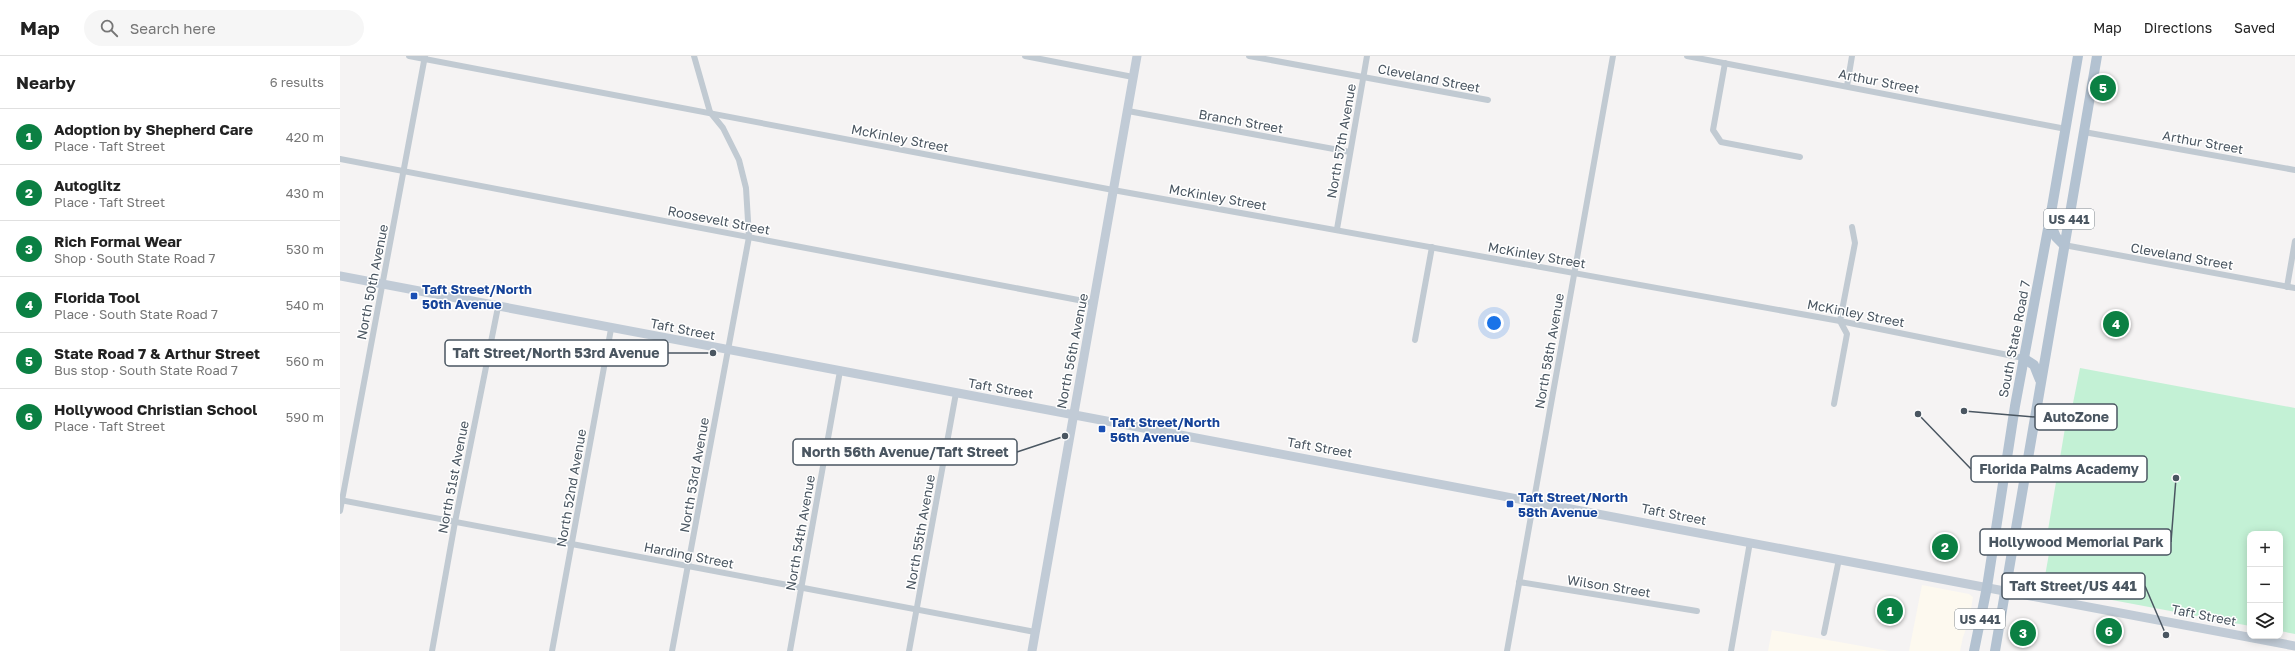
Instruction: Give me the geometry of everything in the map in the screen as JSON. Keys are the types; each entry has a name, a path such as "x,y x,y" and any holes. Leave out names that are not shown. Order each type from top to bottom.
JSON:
{"main road":[{"name":"South State Road 7","path":"1974,651 1987,587 2023,358 2050,222 2078,56"},
{"name":"US 441","path":"1995,651 2096,56"},
{"path":"2050,222 2056,237 2064,245"},
{"path":"2023,358 2034,365 2040,382"}],"street":[{"name":"McKinley Street","path":"409,56 425,57 1113,190 1337,229 1840,321 2023,358"},
{"path":"694,56 710,112"},
{"path":"1024,56 1132,77"},
{"name":"North 56th Avenue","path":"1032,651 1034,632 1128,112 1132,77 1137,56"},
{"name":"Cleveland Street","path":"1249,56 1488,100"},
{"name":"North 57th Avenue","path":"1337,229 1367,56"},
{"name":"North 58th Avenue","path":"1507,651 1613,56"},
{"name":"Arthur Street","path":"1687,56 2066,129"},
{"path":"1847,86 1852,56"},
{"name":"North 50th Avenue","path":"340,511 425,57"},
{"path":"1725,63 1713,130 1716,136 1722,142 1800,157"},
{"name":"North 53rd Avenue","path":"672,651 749,237 746,188 739,160 723,128 710,112"},
{"name":"Branch Street","path":"1128,112 1350,152"},
{"name":"Arthur Street","path":"2084,132 2295,170"},
{"name":"Roosevelt Street","path":"340,159 1094,303"},
{"path":"1834,404 1847,334 1840,321 1855,243 1852,227"},
{"path":"2287,287 2295,241"},
{"name":"Cleveland Street","path":"2064,245 2295,288"},
{"path":"1415,340 1432,247"},
{"name":"Taft Street","path":"340,276 956,394 1533,500 2295,646"},
{"name":"North 51st Avenue","path":"432,651 455,522 498,307"},
{"name":"North 52nd Avenue","path":"552,651 611,329"},
{"name":"North 54th Avenue","path":"790,651 840,371"},
{"name":"North 55th Avenue","path":"909,651 956,394"},
{"name":"Harding Street","path":"341,500 1034,632"},
{"path":"1730,651 1750,542"},
{"path":"1824,633 1839,559"},
{"name":"Wilson Street","path":"1519,582 1696,611"}],"shaded area":[{"path":"1922,585 1969,594 1973,597 1969,621 1960,651 1909,651"},
{"path":"1772,630 1889,651 1768,651"}],"green space":[{"path":"2080,368 2295,408 2295,634 2283,632 2283,531 2247,531 2247,625 2043,587 2052,537 2047,536 2066,422 2069,423"}],"place":[{"name":"State Road 7 & Arthur Street","path":"2103,88"},
{"name":"Taft Street/North 50th Avenue","path":"414,296"},
{"name":"Florida Tool","path":"2116,324"},
{"name":"Taft Street/North 53rd Avenue","path":"713,353"},
{"name":"AutoZone","path":"1964,411"},
{"name":"Florida Palms Academy","path":"1918,414"},
{"name":"Taft Street/North 56th Avenue","path":"1102,429"},
{"name":"North 56th Avenue/Taft Street","path":"1065,436"},
{"name":"Hollywood Memorial Park","path":"2176,478"},
{"name":"Taft Street/North 58th Avenue","path":"1510,504"},
{"name":"Autoglitz","path":"1945,547"},
{"name":"Adoption by Shepherd Care","path":"1890,611"},
{"name":"Hollywood Christian School","path":"2109,631"},
{"name":"Rich Formal Wear","path":"2023,633"},
{"name":"Taft Street/US 441","path":"2166,635"}]}
